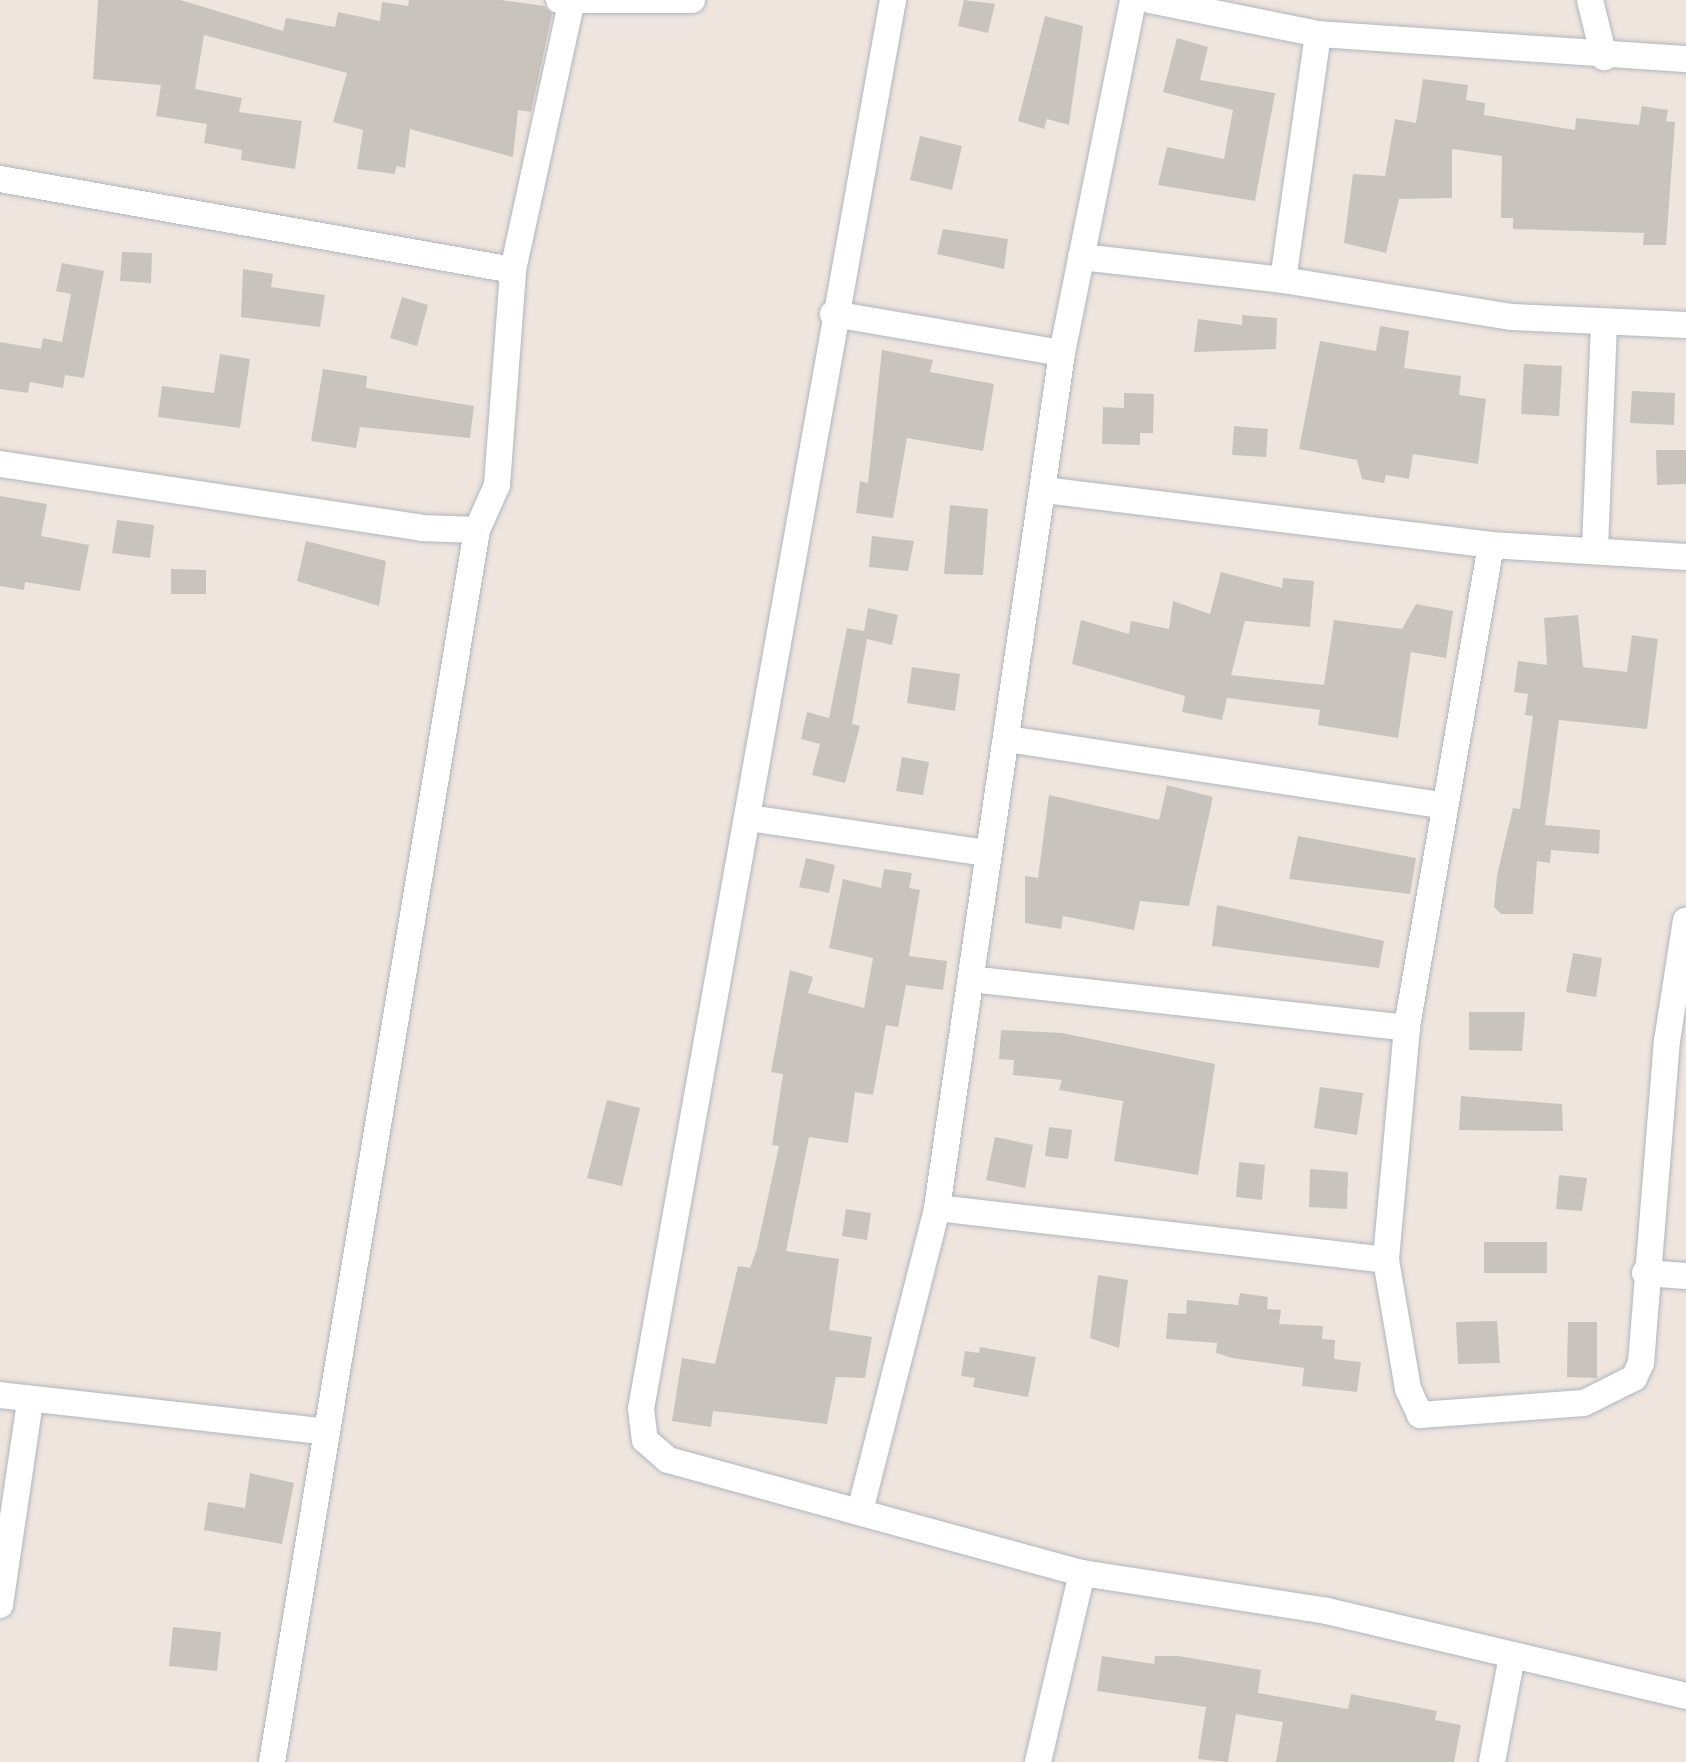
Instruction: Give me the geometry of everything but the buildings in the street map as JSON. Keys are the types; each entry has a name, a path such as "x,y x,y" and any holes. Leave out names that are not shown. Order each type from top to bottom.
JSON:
{"street":[{"path":"272,1762 322,1431 454,703 477,530 497,485 513,270 568,1 692,0"},
{"path":"893,0 833,314 642,1428 655,1455 668,1460 1082,1573 1327,1611 1686,1696"},
{"path":"860,1511 937,1208 986,853 1008,739 1062,353 1133,0"},
{"path":"1150,0 1318,34 1604,57 1686,59"},
{"path":"1590,0 1604,57"},
{"path":"1283,280 1318,34"},
{"path":"0,179 513,270"},
{"path":"1081,257 1283,280 1604,325 1686,325"},
{"path":"833,314 1062,353"},
{"path":"1595,548 1604,325"},
{"path":"0,464 421,528 477,530"},
{"path":"1044,490 1491,545 1595,548 1686,557"},
{"path":"1491,545 1441,805 1407,1028 1386,1260 1412,1406 1431,1418 1584,1403 1623,1388 1641,1363 1645,1273 1676,1042 1686,920"},
{"path":"1008,739 1441,805"},
{"path":"749,818 986,853"},
{"path":"971,979 1407,1028"},
{"path":"937,1208 1386,1260"},
{"path":"1645,1273 1686,1276"},
{"path":"0,1395 30,1402 322,1431"},
{"path":"0,1605 30,1402"},
{"path":"1038,1762 1082,1573"},
{"path":"1492,1762 1512,1656"}]}
